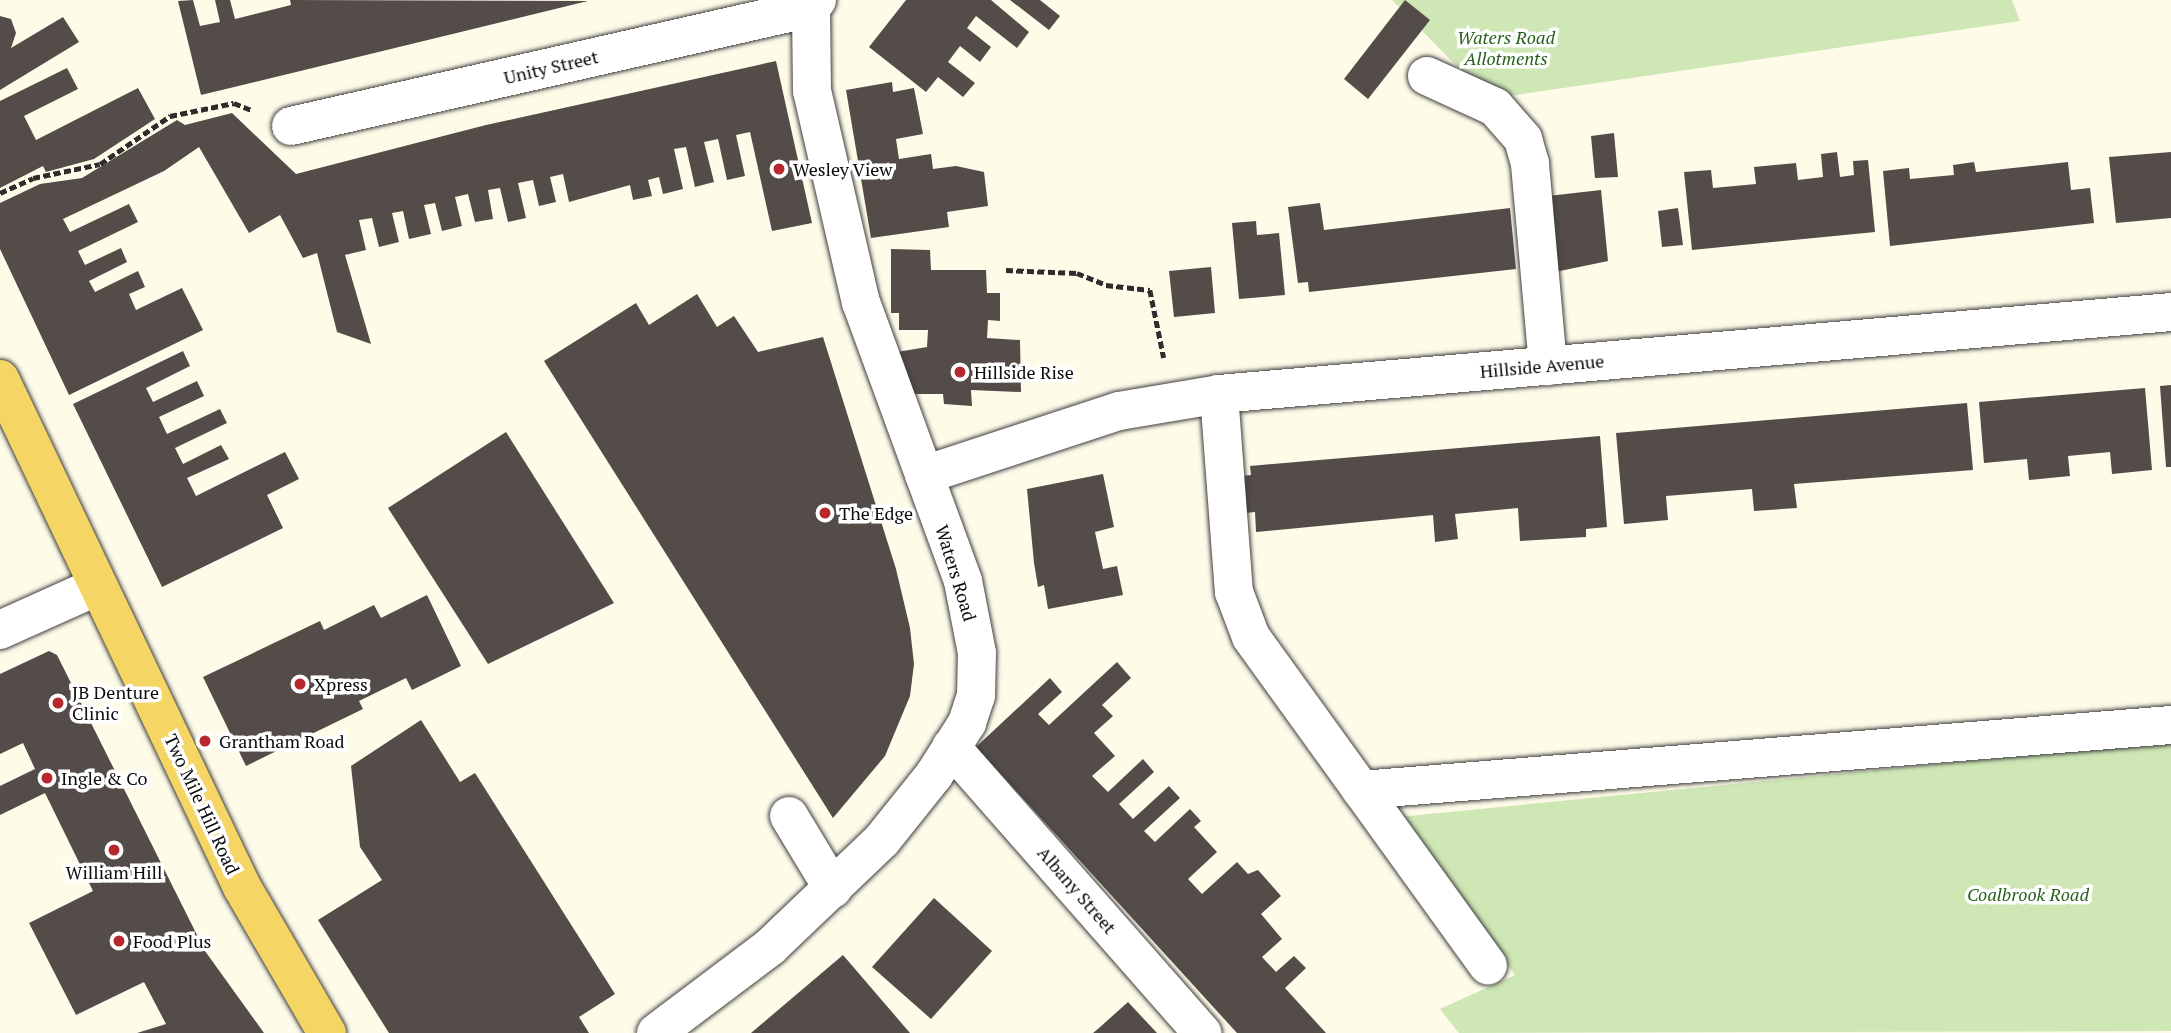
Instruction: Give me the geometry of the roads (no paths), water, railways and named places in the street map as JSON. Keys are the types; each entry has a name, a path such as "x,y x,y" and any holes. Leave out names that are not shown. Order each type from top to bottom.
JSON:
{"main road":[{"name":"Two Mile Hill Road","path":"0,379 242,887 327,1033"}],"street":[{"name":"Unity Street","path":"291,126 814,4"},
{"name":"Waters Road","path":"656,1033 770,947 882,839 967,723 976,696 977,653 962,581 861,303 811,91 814,4"},
{"path":"1427,76 1495,107 1523,139 1530,164 1548,366"},
{"name":"Hillside Avenue","path":"924,475 1119,411 1219,394 2171,312"},
{"path":"1219,394 1234,592 1251,637 1488,966"},
{"path":"0,630 98,586"},
{"path":"1361,790 2171,725"},
{"name":"Albany Street","path":"951,747 1202,1033"},
{"path":"789,816 833,889"}],"place":[{"name":"Wesley View","path":"779,169"},
{"name":"Hillside Rise","path":"960,372"},
{"name":"The Edge","path":"825,513"},
{"name":"Xpress","path":"300,684"},
{"name":"JB Denture Clinic","path":"58,703"},
{"name":"Grantham Road","path":"205,741"},
{"name":"Ingle & Co","path":"47,778"},
{"name":"William Hill","path":"114,850"},
{"name":"Food Plus","path":"119,941"}],"park label":[{"name":"Waters Road Allotments","path":"1506,48"},
{"name":"Coalbrook Road","path":"2028,894"}]}
